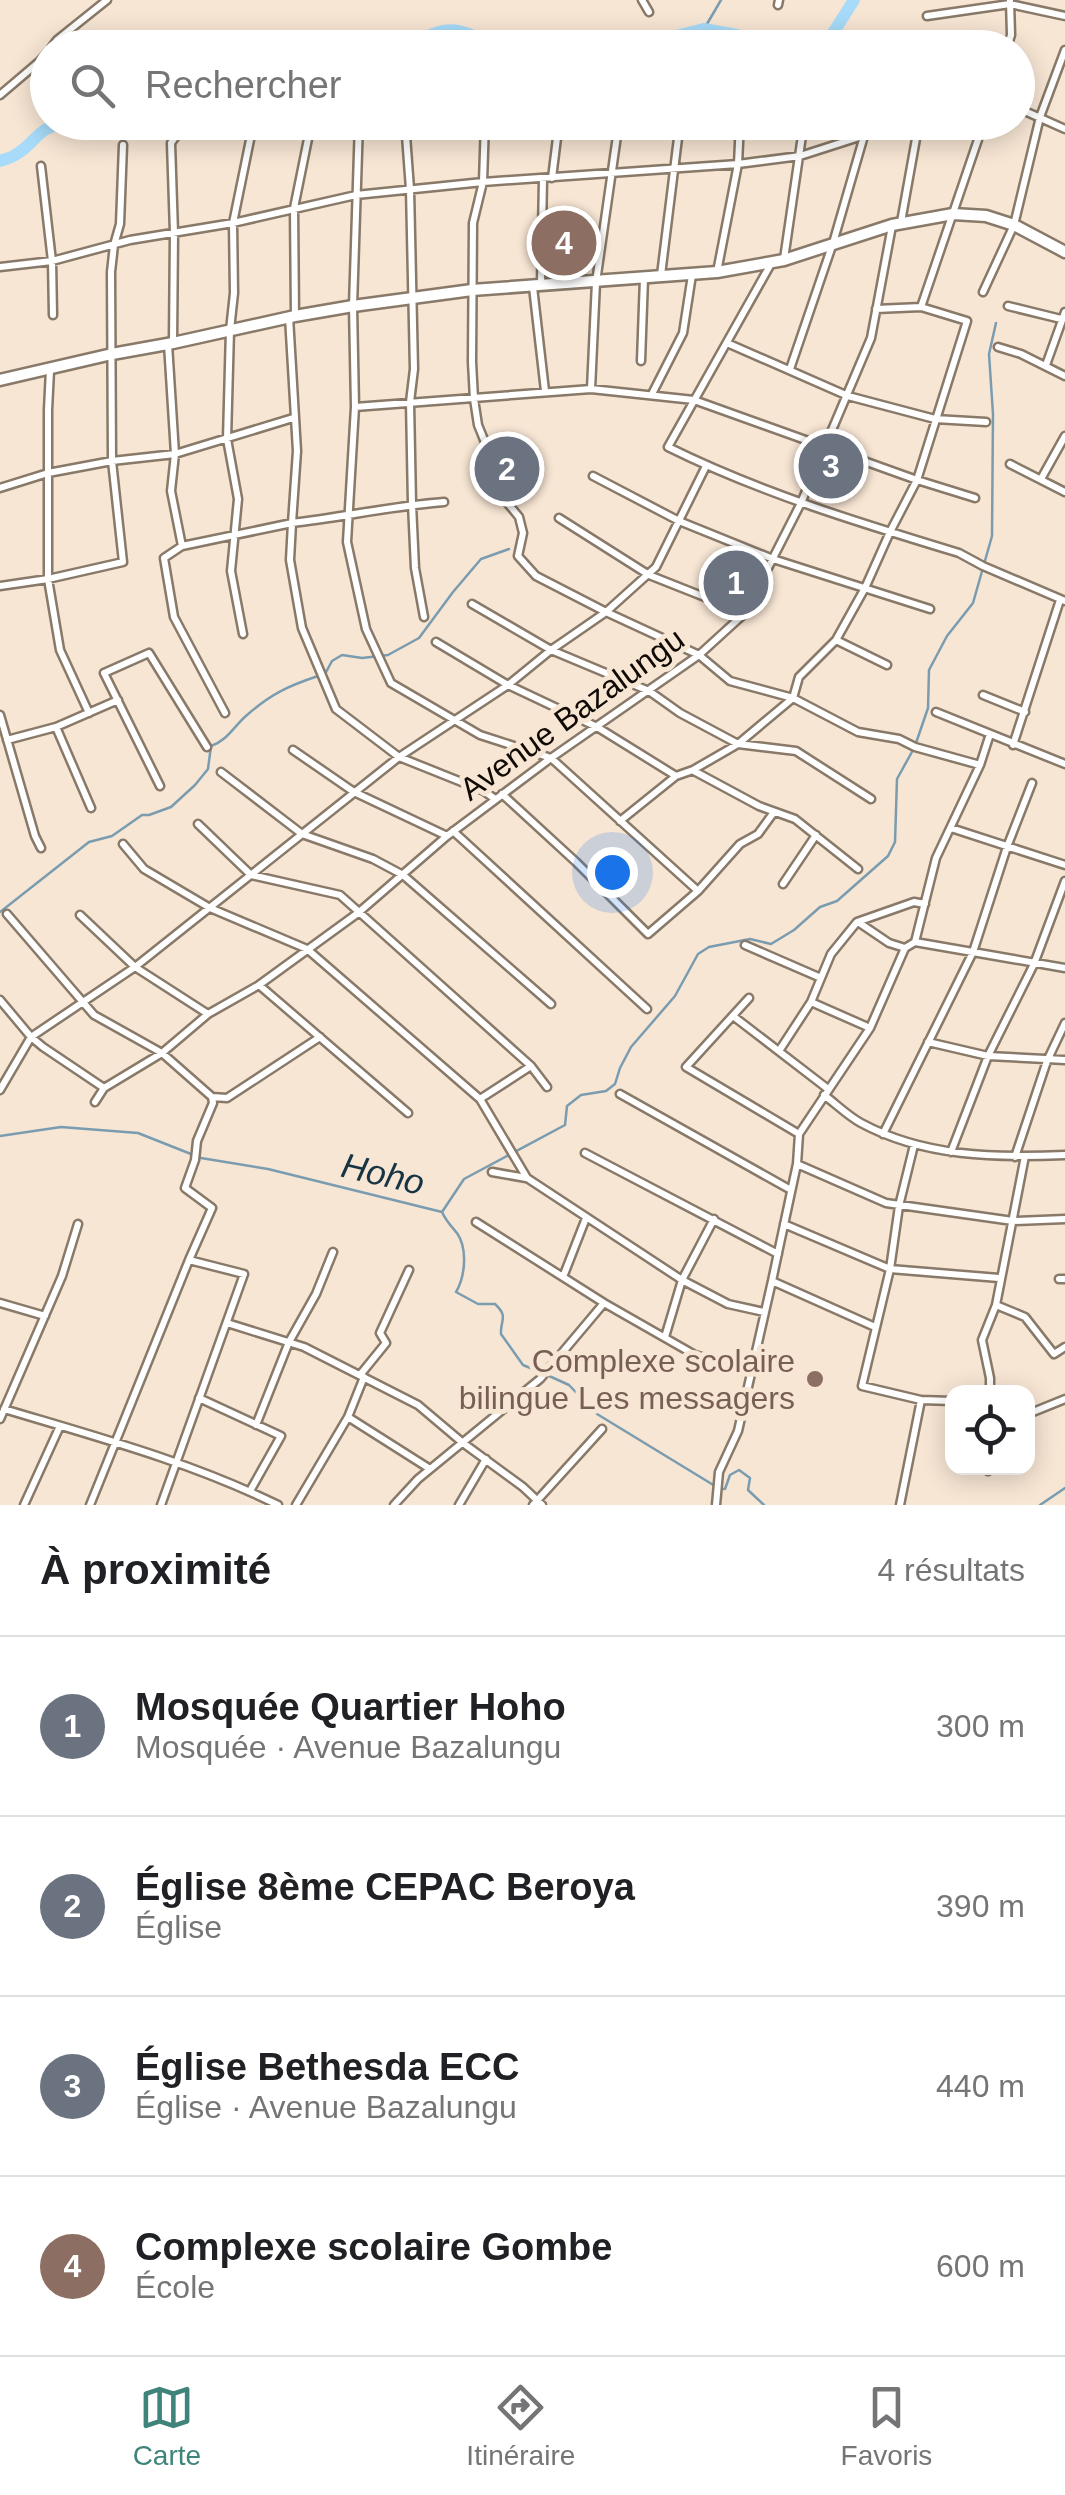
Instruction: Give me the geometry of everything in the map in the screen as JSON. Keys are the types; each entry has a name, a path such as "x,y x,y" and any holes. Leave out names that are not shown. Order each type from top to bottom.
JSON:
{"street":[{"path":"70,30 108,0"},
{"path":"642,0 648,12"},
{"path":"927,16 1010,2 1065,16"},
{"path":"1010,2 1011,30"},
{"path":"1035,138 1065,50"},
{"path":"0,95 30,70"},
{"path":"1035,115 1065,129"},
{"path":"173,140 170,343 176,454 171,492 182,546"},
{"path":"243,634 231,572 238,499 227,438 234,223 250,140"},
{"path":"309,140 294,208 293,418 297,451 290,560 302,628 336,708 399,757 499,797 576,862 648,934 698,891 740,844 758,834 774,812"},
{"path":"358,140 353,306 355,407 346,542 366,629 391,683 480,735 552,758 698,891"},
{"path":"407,140 414,369 410,402 414,568 424,617"},
{"path":"484,140 483,182 473,222 474,399 478,425 505,500 519,517 523,533 518,556 536,576 699,655 730,682 793,698 858,732 899,739 980,765"},
{"path":"552,178 557,140"},
{"path":"592,389 596,282 617,140"},
{"path":"661,277 678,140"},
{"path":"717,272 739,140"},
{"path":"802,140 778,261 668,446 706,466 801,503 959,553 1062,600 1013,745"},
{"path":"0,267 52,260 130,240 234,223 356,195 738,164 800,156 851,140"},
{"path":"790,369 863,140"},
{"name":"Avenue Bazalungu","path":"95,1102 104,1088 162,1053 208,1014 259,985 358,913 450,834 699,655 745,613 801,503 871,338 915,140"},
{"path":"920,307 978,140"},
{"path":"983,292 1014,225 1034,140"},
{"path":"0,586 48,580 122,562 112,461 111,272 120,224 123,145"},
{"path":"41,166 54,315"},
{"path":"542,179 537,285 545,391"},
{"path":"0,380 353,306 472,290 717,272 778,261 896,224 954,214 986,216 1014,225 1065,252"},
{"path":"652,394 683,333 692,275"},
{"path":"641,362 644,278"},
{"path":"1008,306 1063,316 1046,365"},
{"path":"620,821 676,776 738,744 793,698 799,677 836,640 865,588 917,480 967,321 920,307 876,309"},
{"path":"728,343 848,396 935,419 986,422"},
{"path":"998,347 1065,376"},
{"path":"50,370 48,580 60,650 89,713"},
{"path":"355,407 592,389 694,400 974,498"},
{"path":"0,488 48,473 176,454 293,418"},
{"path":"1041,479 1065,436"},
{"path":"1010,464 1065,492"},
{"path":"0,1087 32,1036 136,967 399,757 508,685 649,575 706,466"},
{"path":"593,476 679,520 773,559 930,609"},
{"path":"224,712 174,617 164,558 182,546 292,523 444,502"},
{"path":"559,518 649,575 745,613"},
{"path":"472,604 551,650 648,691 738,744 796,751 871,800"},
{"path":"836,640 887,665"},
{"path":"436,642 508,685 597,726 676,776"},
{"path":"160,786 104,673 149,653 208,747"},
{"path":"983,696 1025,712"},
{"path":"7,740 56,728 118,700"},
{"path":"936,712 1065,764"},
{"path":"0,715 41,848"},
{"path":"56,728 91,808"},
{"path":"915,942 936,858 980,765 990,734"},
{"path":"293,750 354,792 450,834 647,1010"},
{"path":"693,770 795,820 858,868"},
{"path":"221,772 302,834 373,859 404,875 551,1004"},
{"path":"884,1134 973,952 1032,784"},
{"path":"198,824 251,875 340,895 531,1066 547,1086"},
{"path":"951,828 1065,866"},
{"path":"783,884 816,836"},
{"path":"123,844 144,869 210,908 307,949 480,1099 528,1178 682,1280 728,1304 764,1312"},
{"path":"951,1152 988,1056 1034,964 1065,881"},
{"path":"779,1051 810,1002 831,954 857,922 914,902 925,904"},
{"path":"6,914 94,1015 162,1053 213,1103 185,1188 212,1208 90,1505"},
{"path":"80,915 136,967 208,1014"},
{"path":"857,922 888,943 905,948"},
{"path":"716,1505 719,1472 738,1431 772,1281 799,1134 870,1028 905,948 915,942 1065,968"},
{"path":"745,945 821,978"},
{"path":"259,985 408,1114"},
{"path":"749,998 686,1068 799,1134"},
{"path":"0,1000 32,1036 104,1088"},
{"path":"810,1002 870,1028"},
{"path":"733,1016 858,1121 884,1134 951,1152 1015,1157 1065,1155"},
{"path":"1015,1157 1047,1061 1065,1024"},
{"path":"212,1098 227,1098 320,1037"},
{"path":"928,1042 988,1056 1065,1060"},
{"path":"480,1099 531,1066"},
{"path":"620,1094 791,1190"},
{"path":"914,1145 862,1386 945,1402"},
{"path":"585,1153 778,1254"},
{"path":"990,1385 982,1340 996,1305 1025,1156"},
{"path":"796,1164 886,1204 1012,1221 1065,1219"},
{"path":"492,1172 528,1178"},
{"path":"563,1277 586,1218"},
{"path":"666,1337 682,1280 714,1219"},
{"path":"476,1222 695,1355 750,1371"},
{"path":"0,1419 62,1276 78,1224"},
{"path":"784,1224 890,1269 1000,1278"},
{"path":"256,1424 289,1342 316,1294 333,1252"},
{"path":"161,1505 244,1274 188,1260"},
{"path":"296,1505 348,1417 362,1376 386,1344 380,1333 410,1270"},
{"path":"772,1281 875,1327"},
{"path":"0,1302 45,1316"},
{"path":"394,1505 430,1469 540,1379 604,1303"},
{"path":"996,1305 1025,1317 1054,1354 1064,1351"},
{"path":"226,1323 304,1347 418,1405 537,1503 602,1429"},
{"path":"198,1398 281,1436 250,1491"},
{"path":"1035,1411 1065,1399"},
{"path":"900,1505 922,1400"},
{"path":"4,1409 178,1463 278,1505"},
{"path":"348,1417 430,1469"},
{"path":"24,1505 60,1426"},
{"path":"458,1505 486,1459"}],"waterway":[{"path":"704,29 721,0"},
{"path":"835,30 854,0"},
{"path":"700,30 710,30"},
{"path":"0,161 34,140"},
{"path":"916,743 928,708 929,670 947,636 973,603 992,536 993,414 989,354 996,323"},
{"path":"325,674 332,661 342,655 388,655 419,638 481,559 509,549"},
{"path":"0,912 89,842 112,836 142,815 171,807 208,769 211,746 272,696 318,676"},
{"path":"442,1212 464,1179 565,1125 567,1106 581,1095 606,1091 615,1084 631,1047 675,996 698,954 709,947 750,939 771,944 820,907 837,901 888,856 895,842 897,779 913,750"},
{"name":"Hoho","path":"0,1136 61,1127 138,1133 201,1158 268,1169 442,1212 463,1247 463,1271 456,1292 478,1304 495,1304 503,1316 501,1334 523,1365 540,1372"},
{"name":"Hoho","path":"547,1375 569,1385 597,1414 715,1486"},
{"name":"Hoho","path":"722,1489 730,1475 739,1470 750,1478 748,1490 764,1505"},
{"name":"Hoho","path":"1040,1505 1065,1488"}],"place":[{"name":"Complexe scolaire Gombe","path":"564,243"},
{"name":"Église Bethesda ECC","path":"831,466"},
{"name":"Église 8ème CEPAC Beroya","path":"507,469"},
{"name":"Mosquée Quartier Hoho","path":"736,583"},
{"name":"Complexe scolaire bilingue Les messagers","path":"815,1379"}]}
